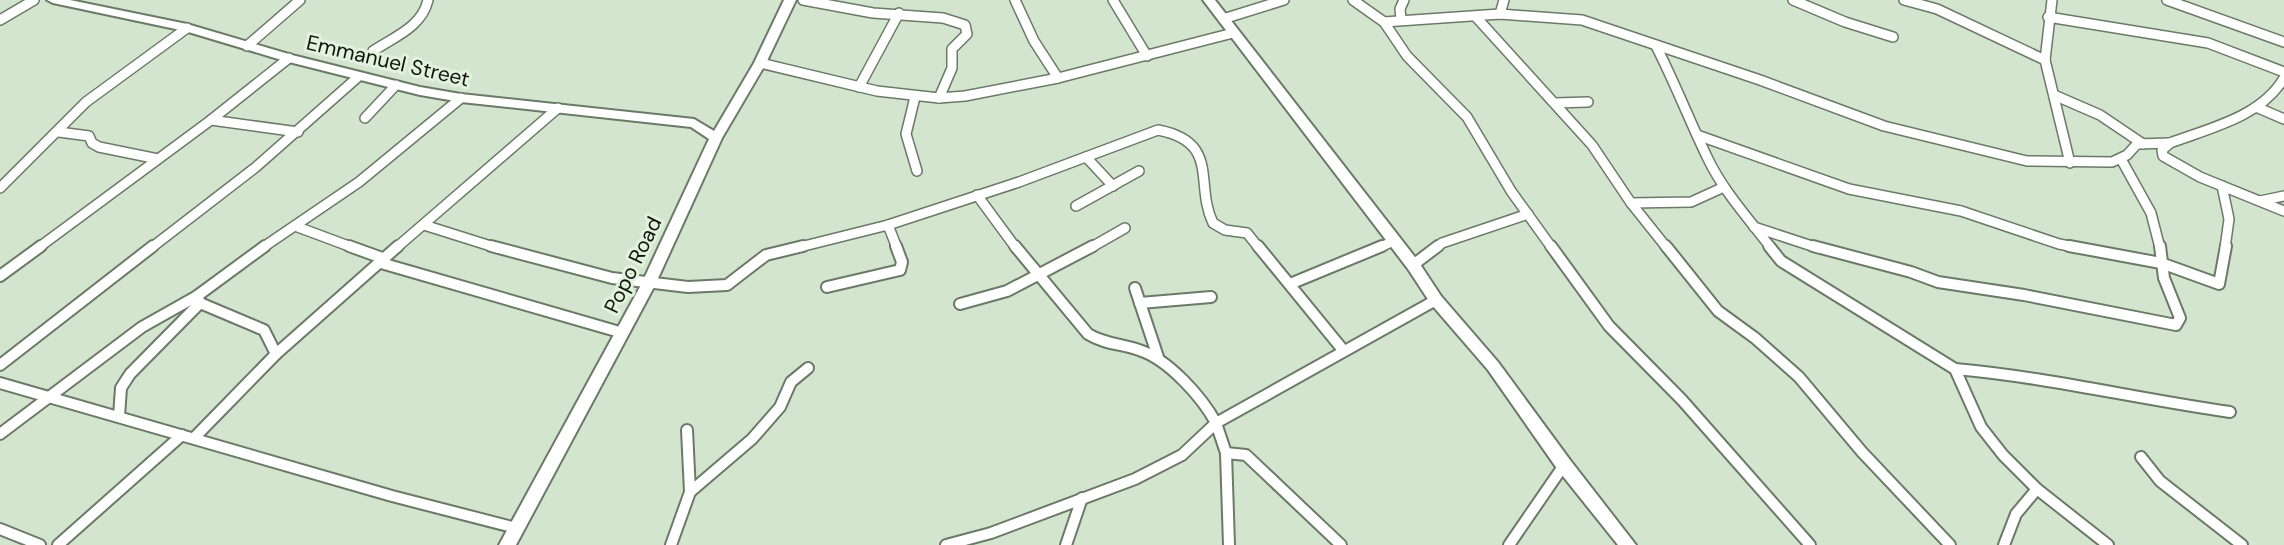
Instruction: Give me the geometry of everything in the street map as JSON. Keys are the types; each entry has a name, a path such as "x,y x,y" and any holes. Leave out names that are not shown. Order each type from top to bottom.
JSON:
{"main road":[{"name":"Emmanuel Street","path":"53,0 75,2 187,28 358,77 396,85 461,98 694,123 716,138"},
{"name":"Popo Road","path":"507,545 648,285 716,138 760,63 790,0"},
{"path":"1209,0 1413,265 1436,300 1493,366 1564,465 1628,545"},
{"path":"694,123 716,120 731,111"}],"street":[{"path":"0,20 34,0"},
{"path":"247,46 300,0"},
{"path":"373,51 419,17 426,10 428,0"},
{"path":"803,0 965,25 967,34 952,49 952,68 939,98"},
{"path":"1015,0 1034,41 1058,78"},
{"path":"1113,0 1147,56"},
{"path":"1223,19 1284,0"},
{"path":"1353,0 1384,22 1407,56 1467,117 1528,214 1609,326 1682,400 1810,545"},
{"path":"1401,19 1400,9 1404,0"},
{"path":"1500,14 1504,0"},
{"path":"1793,0 1845,22 1893,37"},
{"path":"1904,0 1937,9 2045,60"},
{"path":"2052,0 2045,60 2070,163"},
{"path":"2167,0 2284,42"},
{"path":"859,87 899,13"},
{"path":"1384,22 1500,14 1583,20 1760,80 1884,126 2027,161 2112,162 2121,159 2137,144 2170,143"},
{"path":"1476,17 1592,145 1631,203 1718,311 1755,338 1799,377 1862,452 1950,545"},
{"path":"2048,17 2109,24 2208,43 2284,72"},
{"path":"0,188 94,95 187,28"},
{"path":"760,63 859,87 915,97 939,98 1006,89 1058,78 1233,33"},
{"path":"1656,46 1724,187 1787,266 1955,369 2000,373 2164,403 2231,412"},
{"path":"0,276 211,120 289,58"},
{"path":"0,365 97,286 221,195 298,132 358,77"},
{"path":"2284,78 2274,94 2256,107 2170,143 2162,150 2163,156 2169,162 2284,211"},
{"path":"365,118 396,85"},
{"path":"2054,95 2100,115 2143,144"},
{"path":"915,97 906,134 917,171"},
{"path":"119,416 121,388 130,374 199,299 295,226 359,182 461,98"},
{"path":"1555,103 1588,102"},
{"path":"2256,107 2284,119"},
{"path":"58,545 188,437 276,354 558,108"},
{"path":"211,120 298,132"},
{"path":"424,225 606,279 648,285 727,285 737,281 754,261 766,255 888,225 1158,131 1175,134 1201,159 1205,170 1202,187 1209,203 1209,214 1219,228 1247,233 1343,350"},
{"path":"59,132 89,135 92,143 99,147 158,159"},
{"path":"1697,135 1849,189 1961,211 2059,244 2161,263 2219,284 2223,279 2222,257 2229,221 2222,186"},
{"path":"1086,157 1113,186"},
{"path":"1754,227 1847,257 1910,272 1938,282 1987,288 2176,325 2180,318 2161,263 2158,234 2151,213 2121,159"},
{"path":"1076,205 1139,171"},
{"path":"1631,203 1675,206 1694,203 1724,187"},
{"path":"977,195 1038,277 1088,334 1100,341 1138,349 1158,357 1207,406 1226,453 1229,545"},
{"path":"2260,201 2284,196"},
{"path":"1413,265 1442,243 1528,214"},
{"path":"827,287 900,270 902,262 888,225"},
{"path":"295,226 383,261 623,333"},
{"path":"960,304 1007,291 1038,277 1125,228"},
{"path":"1290,284 1394,241"},
{"path":"1135,288 1158,357"},
{"path":"1140,303 1211,297"},
{"path":"199,299 264,330 276,354"},
{"path":"0,434 142,327 199,299"},
{"path":"946,545 991,533 1135,478 1182,455 1216,423 1436,300"},
{"path":"690,492 752,439 780,407 790,382 808,368"},
{"path":"1955,369 1981,427 2003,455 2037,489 2108,545"},
{"path":"0,383 392,496 516,528"},
{"path":"671,545 690,492 687,430"},
{"path":"1226,453 1246,455 1342,545"},
{"path":"2141,457 2160,481 2242,545"},
{"path":"1509,545 1564,465"},
{"path":"2004,545 2008,524 2017,506 2037,489"},
{"path":"1066,545 1082,498"},
{"path":"0,529 40,545"}]}
